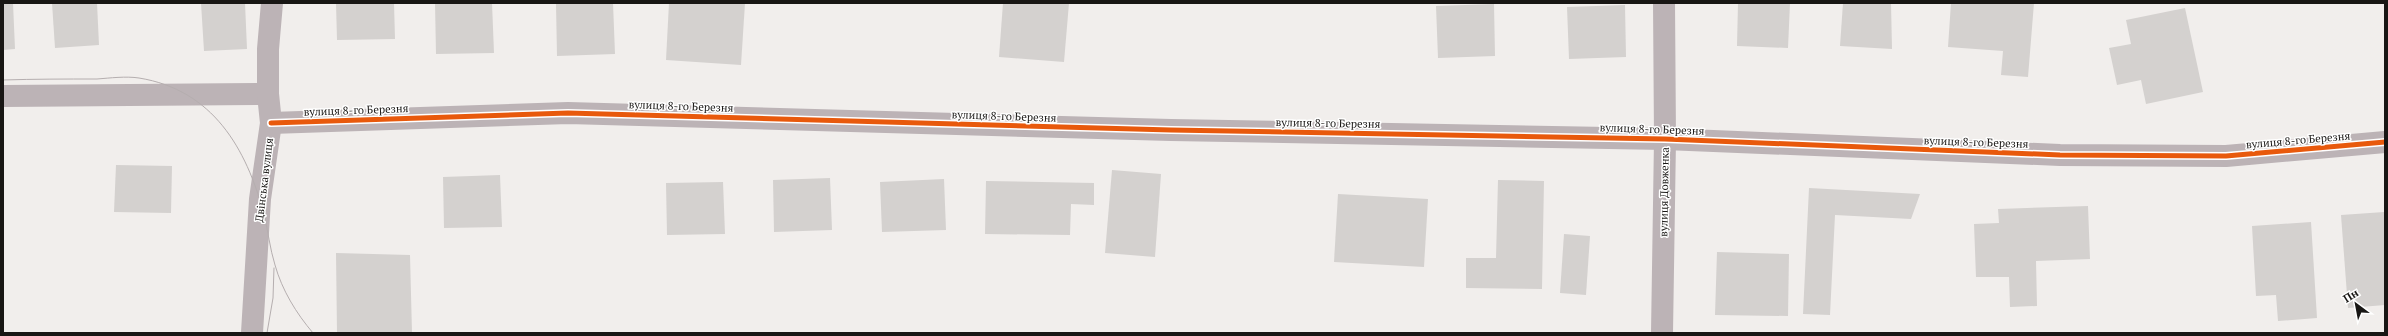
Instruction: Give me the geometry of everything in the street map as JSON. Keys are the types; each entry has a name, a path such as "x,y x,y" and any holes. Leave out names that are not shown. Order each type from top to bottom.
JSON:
{"street":[{"name":"Двінська вулиця","path":"252,333 260,199 270,123 268,94 272,3"},
{"name":"вулиця Довженка","path":"1662,333 1665,139 1664,3"},
{"path":"3,96 268,94"},
{"name":"вулиця 8-го Березня","path":"270,123 568,113 1179,131 1665,139 2060,155 2226,156 2385,142"}],"building":[{"path":"3,3 13,3 15,49 3,50"},
{"path":"52,3 97,3 99,45 55,48"},
{"path":"201,3 245,3 247,49 204,51"},
{"path":"336,3 394,3 395,39 337,40"},
{"path":"435,3 492,3 494,53 436,54"},
{"path":"613,3 615,54 557,56 556,4"},
{"path":"669,3 745,3 741,65 666,60"},
{"path":"1003,3 1069,3 1064,62 999,57"},
{"path":"1738,3 1790,3 1788,48 1737,46"},
{"path":"1843,3 1891,3 1892,49 1840,46"},
{"path":"1951,3 2034,3 2028,77 2001,75 2003,51 1948,47"},
{"path":"1494,4 1495,56 1438,58 1436,6"},
{"path":"1625,5 1626,57 1569,59 1567,7"},
{"path":"2185,8 2203,92 2146,104 2141,80 2117,85 2109,48 2131,44 2126,20"},
{"path":"116,165 172,166 171,213 114,212"},
{"path":"1112,170 1161,174 1155,257 1105,253"},
{"path":"500,175 502,227 444,228 443,177"},
{"path":"830,178 832,230 774,232 773,180"},
{"path":"944,179 946,230 882,232 880,182"},
{"path":"1498,180 1544,181 1542,289 1466,288 1466,258 1496,258"},
{"path":"986,181 1094,183 1094,205 1071,204 1070,235 985,234"},
{"path":"723,182 725,234 667,235 666,183"},
{"path":"1809,188 1920,194 1911,219 1835,215 1830,315 1803,314"},
{"path":"1338,194 1428,199 1424,267 1334,262"},
{"path":"2088,206 2090,259 2036,261 2037,306 2010,307 2009,277 1976,277 1974,224 1999,223 1998,209"},
{"path":"2384,212 2385,305 2348,308 2341,215"},
{"path":"2311,222 2317,318 2278,321 2276,295 2256,296 2252,226"},
{"path":"1564,234 1590,236 1586,295 1560,293"},
{"path":"1717,252 1789,254 1788,316 1715,315"},
{"path":"336,253 410,255 412,333 337,333"}],"tram line":[{"path":"3,80 134,77 165,85 187,95 206,109 222,126 236,145 247,167 264,214 273,259 278,274 295,309 313,333"},
{"path":"267,333 273,298 274,268"}],"cycle path":[{"path":"271,123 568,113 1171,130 1665,139 2060,155 2226,156 2385,142"}]}
